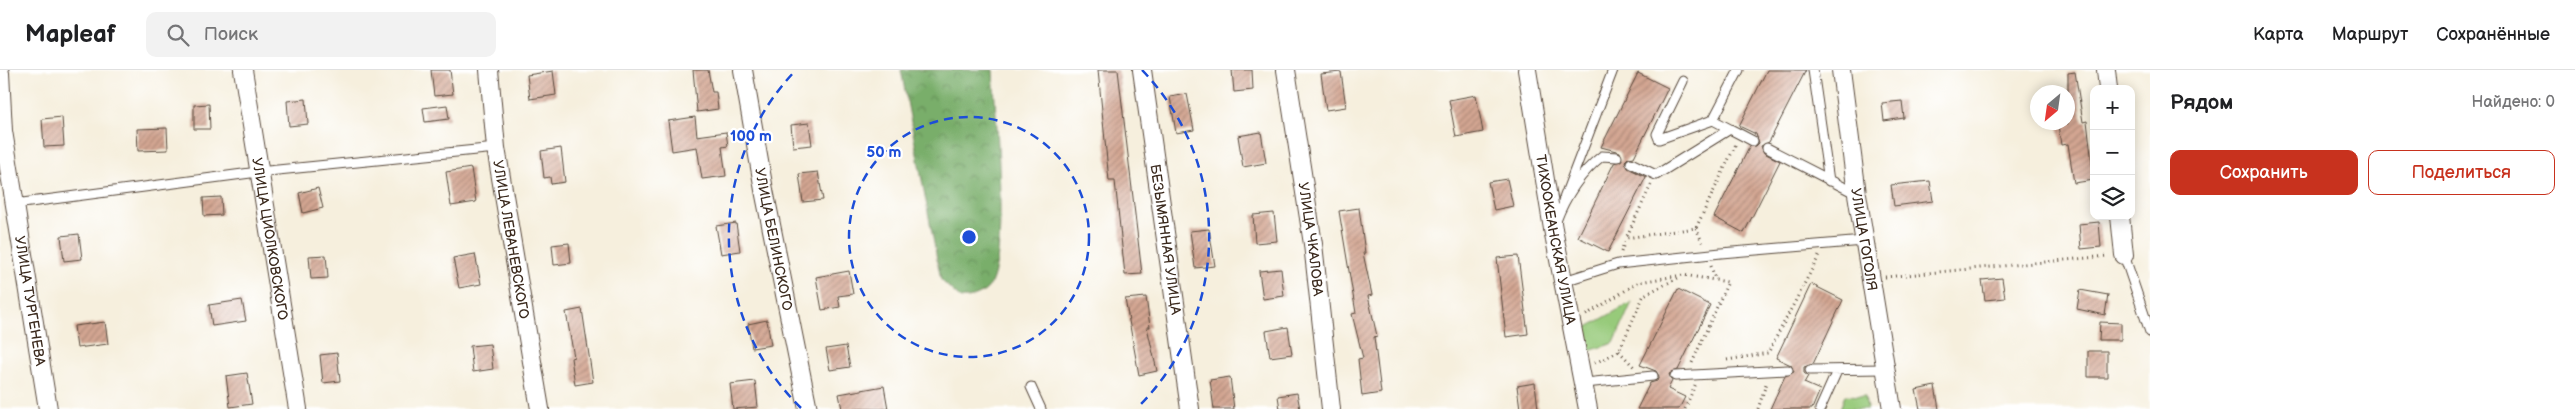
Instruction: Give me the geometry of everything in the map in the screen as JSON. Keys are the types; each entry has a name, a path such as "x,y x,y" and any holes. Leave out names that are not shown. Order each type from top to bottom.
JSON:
{"street":[{"name":"УЛИЦА ЦИОЛКОВСКОГО","path":"243,70 258,172 298,409"},
{"name":"УЛИЦА ЛЕВАНЕВСКОГО","path":"489,70 496,148 540,409"},
{"name":"УЛИЦА БЕЛИНСКОГО","path":"743,70 764,190 808,409"},
{"name":"БЕЗЫМЯННАЯ УЛИЦА","path":"1142,70 1190,409"},
{"name":"УЛИЦА ЧКАЛОВА","path":"1286,70 1313,244 1331,409"},
{"name":"ТИХООКЕАНСКАЯ УЛИЦА","path":"1527,70 1553,229 1588,409"},
{"name":"УЛИЦА ГОГОЛЯ","path":"1841,70 1864,241 1892,409"},
{"path":"2106,70 2108,85"},
{"name":"УЛИЦА ТУРГЕНЕВА","path":"0,73 3,131 48,409"},
{"path":"2120,220 2124,255"}],"lane":[{"path":"1553,229 1613,70"},
{"path":"1683,82 1657,134 1658,139 1665,139 1713,120 1739,70"},
{"path":"1813,70 1829,181"},
{"path":"1713,120 1753,141"},
{"path":"1631,163 1656,175 1730,129"},
{"path":"15,204 258,172 496,148"},
{"path":"1766,148 1857,194"},
{"path":"1563,201 1599,158 1606,155 1617,157"},
{"path":"1564,281 1618,264 1721,252 1864,241"},
{"path":"2124,255 2150,332"},
{"path":"1810,370 1885,369"},
{"path":"1675,376 1788,370"},
{"path":"1820,409 1837,371"},
{"path":"1583,376 1654,376"},
{"path":"1031,387 1041,409"}],"path":[{"path":"1656,175 1626,238 1696,228 1741,134"},
{"path":"1720,361 1768,353 1826,245"},
{"path":"1870,278 2124,255"},
{"path":"1583,376 1619,351 1644,295 1683,275"},
{"path":"1572,324 1639,282 1683,275 1728,282 1691,365 1701,364"},
{"path":"1619,351 1643,377"},
{"path":"1758,409 1768,381"},
{"path":"1685,409 1695,384"}],"green space":[{"path":"901,70 993,70 1000,185 998,250 994,274 987,289 974,297 960,298 941,280"},
{"path":"1632,302 1614,343 1589,351 1580,331"},
{"path":"1845,395 1865,396 1867,409 1840,409"}],"building":[{"path":"431,70 450,70 453,94 434,96"},
{"path":"693,70 708,70 712,92 716,92 718,109 697,112"},
{"path":"1098,70 1118,70 1142,274 1125,275 1115,181 1109,181"},
{"path":"1232,70 1252,70 1253,90 1234,92"},
{"path":"1767,70 1806,70 1769,142 1761,146 1764,153 1780,161 1744,233 1714,217 1750,146 1756,146 1759,143 1756,134 1739,126"},
{"path":"553,71 556,95 530,99 527,75"},
{"path":"1341,72 1346,107 1326,110 1321,74"},
{"path":"2075,72 2083,122 2087,121 2090,146 2090,181 2074,183 2068,144 2061,145 2059,130 2075,130 2075,85 2068,85 2068,73"},
{"path":"1638,73 1668,88 1634,157 1628,158 1625,161 1628,168 1646,177 1608,252 1578,237 1614,163 1622,160 1620,152 1601,147"},
{"path":"1187,94 1194,130 1176,133 1170,97"},
{"path":"1476,95 1483,132 1456,137 1449,100"},
{"path":"306,99 308,124 289,126 287,101"},
{"path":"1902,101 1904,118 1884,121 1882,103"},
{"path":"209,104 210,129 194,129 194,105"},
{"path":"447,105 449,119 425,122 423,108"},
{"path":"62,117 64,146 44,147 42,119"},
{"path":"695,117 697,136 726,132 728,146 722,147 726,176 702,179 697,147 672,151 668,121"},
{"path":"809,123 812,145 793,147 791,125"},
{"path":"167,128 168,150 138,151 137,129"},
{"path":"1261,132 1266,163 1243,167 1238,136"},
{"path":"561,148 565,182 551,184 550,177 544,178 541,151"},
{"path":"471,168 476,202 451,206 446,172"},
{"path":"818,172 823,200 803,202 799,174"},
{"path":"1507,179 1513,206 1494,210 1488,182"},
{"path":"1930,181 1933,201 1894,206 1891,185"},
{"path":"318,188 323,208 303,213 299,193"},
{"path":"221,197 222,215 204,216 203,198"},
{"path":"1359,208 1365,253 1363,253 1372,295 1368,296 1377,336 1374,337 1381,393 1362,396 1358,359 1363,358 1352,314 1356,313 1339,211"},
{"path":"1274,213 1277,241 1255,243 1253,215"},
{"path":"2099,222 2101,247 2081,249 2079,224"},
{"path":"736,223 740,251 721,254 716,226"},
{"path":"1209,229 1215,266 1195,268 1190,231"},
{"path":"79,234 82,259 64,261 61,236"},
{"path":"569,243 571,263 554,265 552,245"},
{"path":"475,254 481,284 459,288 453,258"},
{"path":"326,255 328,278 311,279 309,256"},
{"path":"1518,256 1528,334 1506,337 1497,258"},
{"path":"1281,269 1284,296 1263,299 1259,271"},
{"path":"849,271 853,294 838,296 840,307 822,310 816,277"},
{"path":"2002,278 2005,298 1985,300 1982,280"},
{"path":"1811,284 1843,300 1813,364 1804,367 1804,373 1808,376 1804,383 1820,390 1812,409 1770,409 1785,376 1794,372 1791,365 1776,358"},
{"path":"1678,289 1710,305 1678,370 1669,374 1672,381 1668,389 1685,397 1679,409 1637,409 1650,383 1657,381 1659,376 1656,371 1640,365"},
{"path":"2080,290 2108,295 2105,315 2077,309"},
{"path":"1146,297 1150,327 1147,327 1157,371 1139,375 1125,299"},
{"path":"242,300 246,321 212,326 209,305"},
{"path":"582,309 593,382 575,385 571,358 574,357 566,312"},
{"path":"767,320 771,345 752,348 748,324"},
{"path":"105,322 108,344 77,348 74,326"},
{"path":"2100,322 2121,323 2121,340 2099,340"},
{"path":"1288,327 1292,354 1270,357 1266,331"},
{"path":"490,344 493,369 473,372 470,346"},
{"path":"846,346 850,367 830,370 826,349"},
{"path":"2088,351 2107,351 2107,377 2088,377"},
{"path":"337,353 340,381 323,383 320,355"},
{"path":"247,373 252,404 230,407 226,376"},
{"path":"1230,377 1234,409 1214,409 1210,380"},
{"path":"755,381 758,407 733,409 730,384"},
{"path":"1535,383 1538,409 1520,409 1517,386"},
{"path":"884,386 888,409 842,409 839,394"},
{"path":"1935,386 1939,409 1920,409 1916,390"},
{"path":"1297,393 1300,409 1280,409 1278,396"}]}
